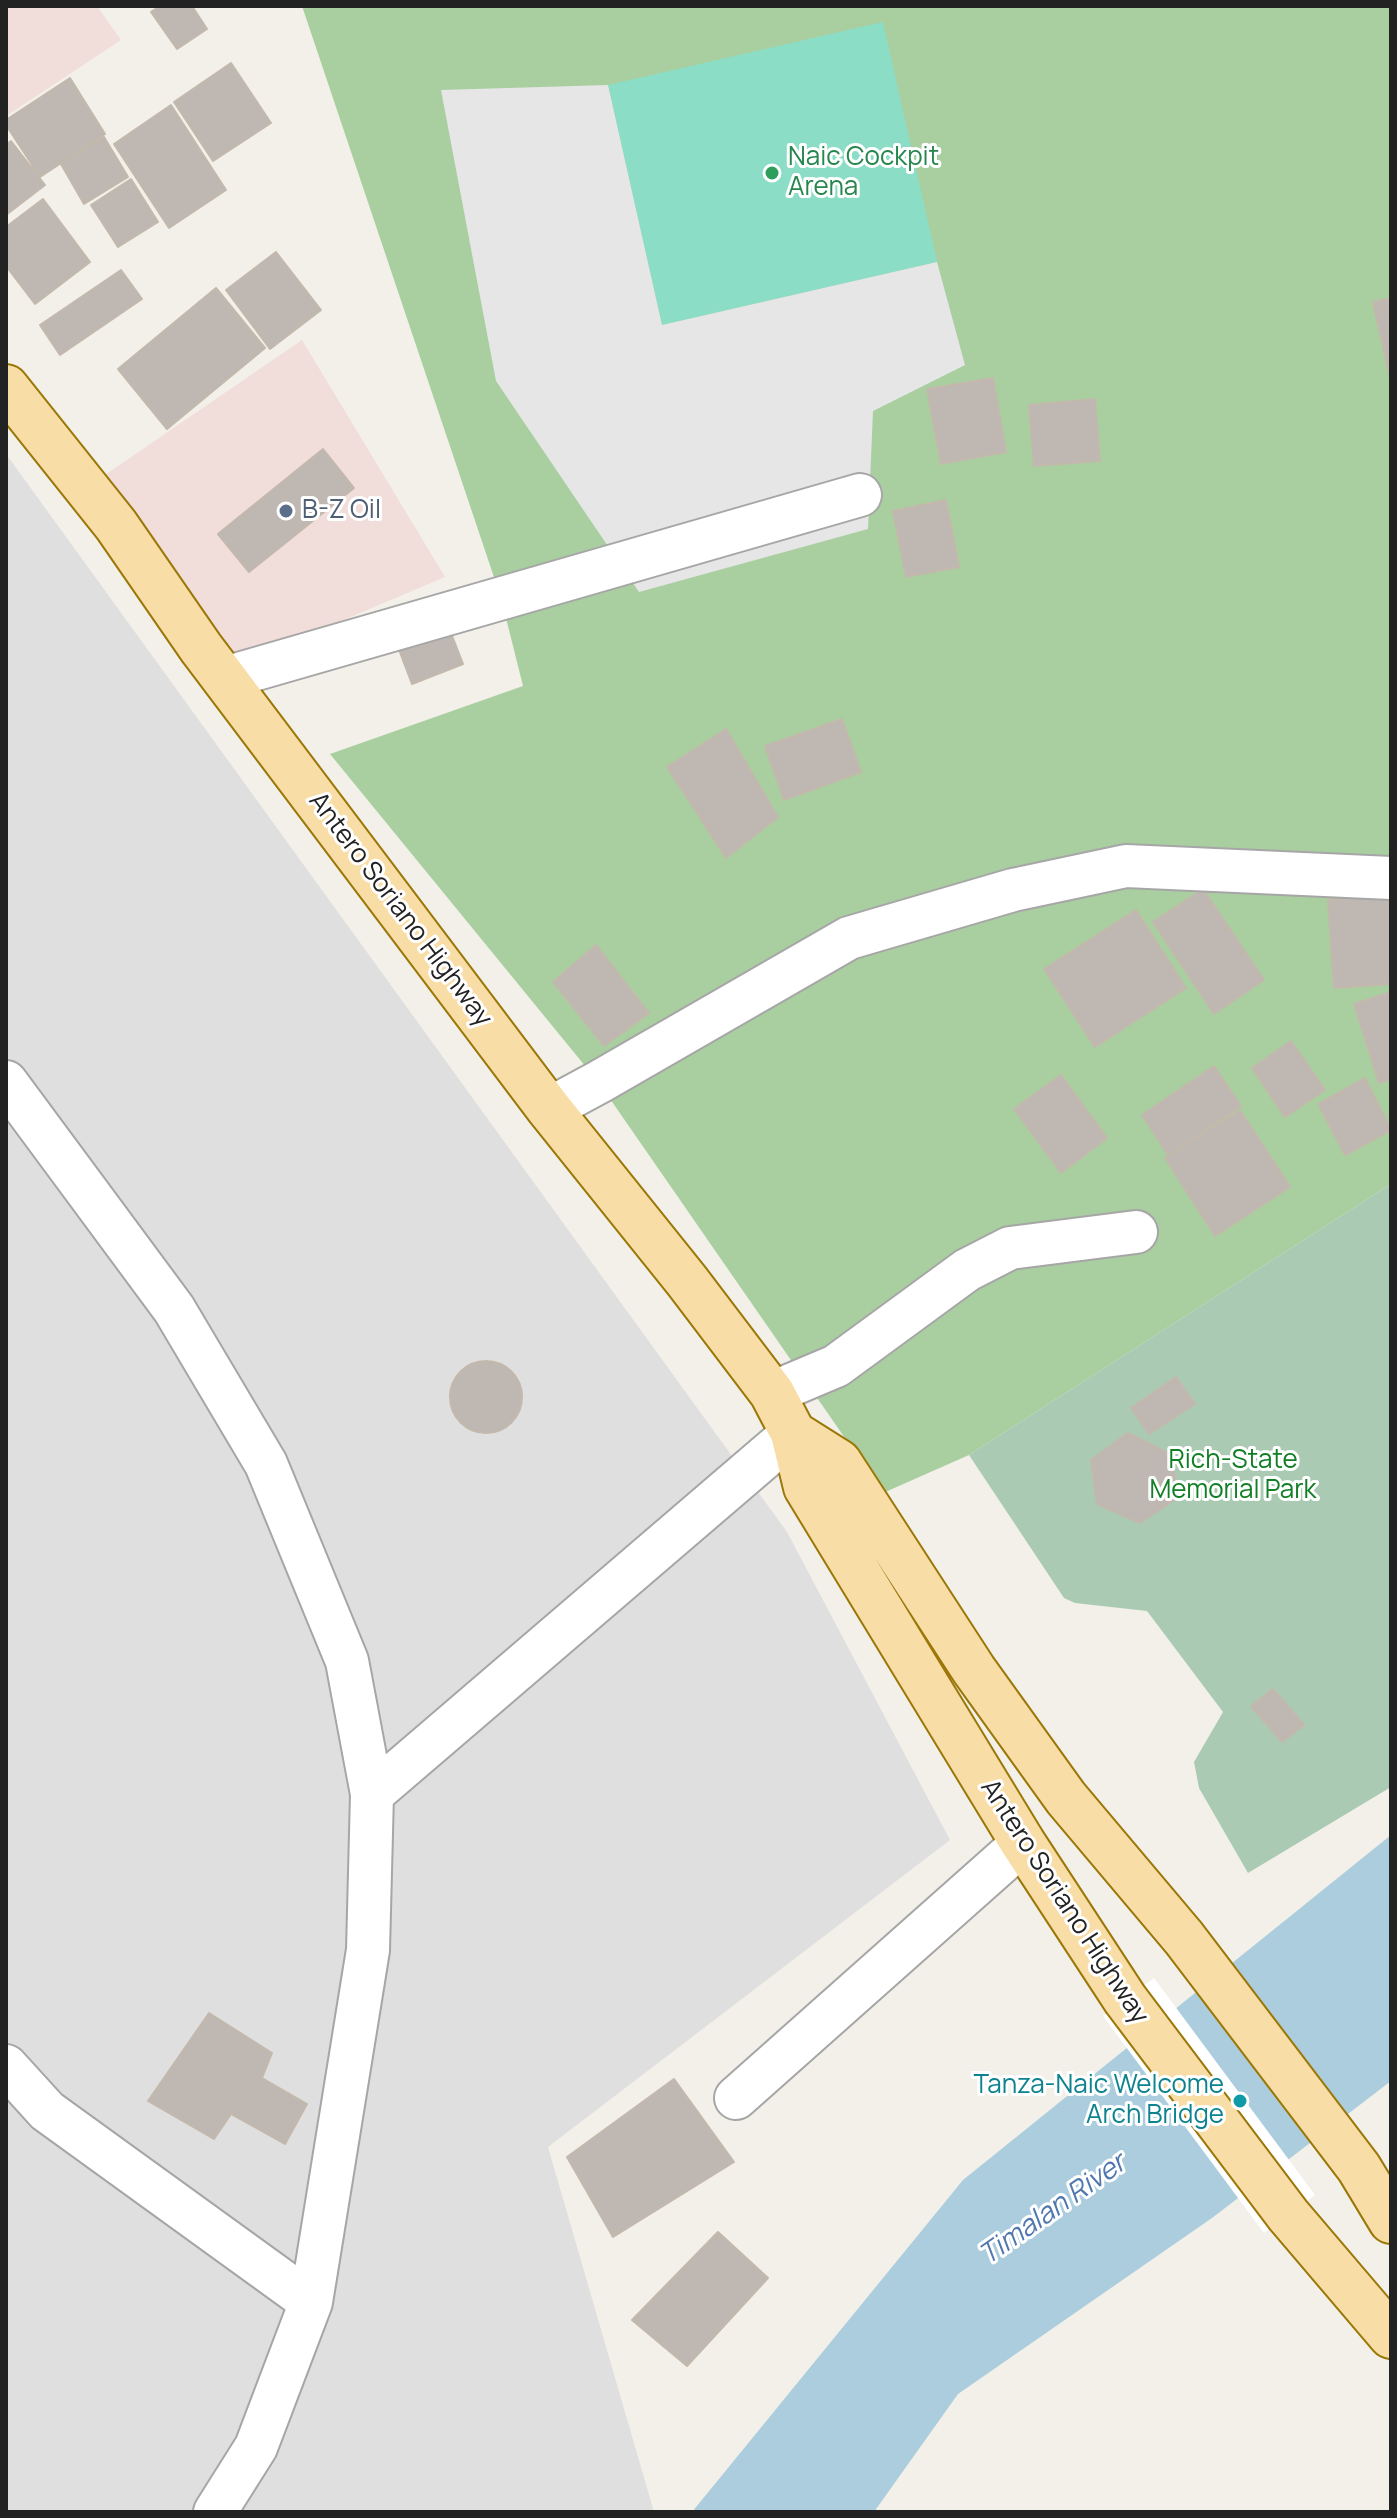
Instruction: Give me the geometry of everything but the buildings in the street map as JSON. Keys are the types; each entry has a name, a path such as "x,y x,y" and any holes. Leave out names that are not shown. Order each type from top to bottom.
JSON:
{"main road":[{"name":"Antero Soriano Highway","path":"6,387 116,525 201,648 549,1109 772,1393 793,1433 806,1487 1023,1843 1125,1999 1288,2215 1391,2336"},
{"path":"793,1433 839,1462 974,1670 1066,1798 1184,1938 1359,2168 1391,2221"}],"street":[{"path":"225,678 860,495"},
{"path":"549,1109 849,938 1013,890 1126,866 1391,878"},
{"path":"6,1082 174,1309 266,1464 347,1661 372,1794 368,1950 311,2302 256,2447 215,2512"},
{"path":"772,1393 836,1366 967,1270 1010,1248 1136,1232"},
{"path":"372,1794 793,1433"},
{"path":"736,2098 1023,1843"},
{"path":"6,2066 47,2111 311,2302"}],"shaded area":[{"path":"6,6 97,6 121,40 6,116"},
{"path":"608,85 662,325 937,262 965,365 873,411 868,529 639,592 496,381 441,90"},
{"path":"302,340 445,577 237,665 102,477"},
{"path":"6,454 787,1532 950,1840 548,2147 654,2512 6,2512"}],"green space":[{"path":"302,6 1391,6 1391,1184 969,1455 883,1493 599,1083 330,754 523,686 501,598"},
{"name":"Naic Cockpit Arena","path":"883,22 937,262 662,325 608,85"},
{"name":"Rich-State Memorial Park","path":"1391,1184 1391,1787 1248,1873 1199,1788 1194,1762 1223,1712 1147,1611 1075,1603 1064,1598 969,1455"}],"water":[{"name":"Timalan River","path":"1391,1835 1391,2081 1212,2218 958,2394 874,2512 692,2512 963,2180"}],"pier":[{"path":"1154,1978 1315,2195 1264,2233 1103,2016"}],"place":[{"name":"Naic Cockpit Arena","path":"772,173"},
{"name":"B-Z Oil","path":"286,511"},
{"name":"Tanza-Naic Welcome Arch Bridge","path":"1240,2101"}]}
